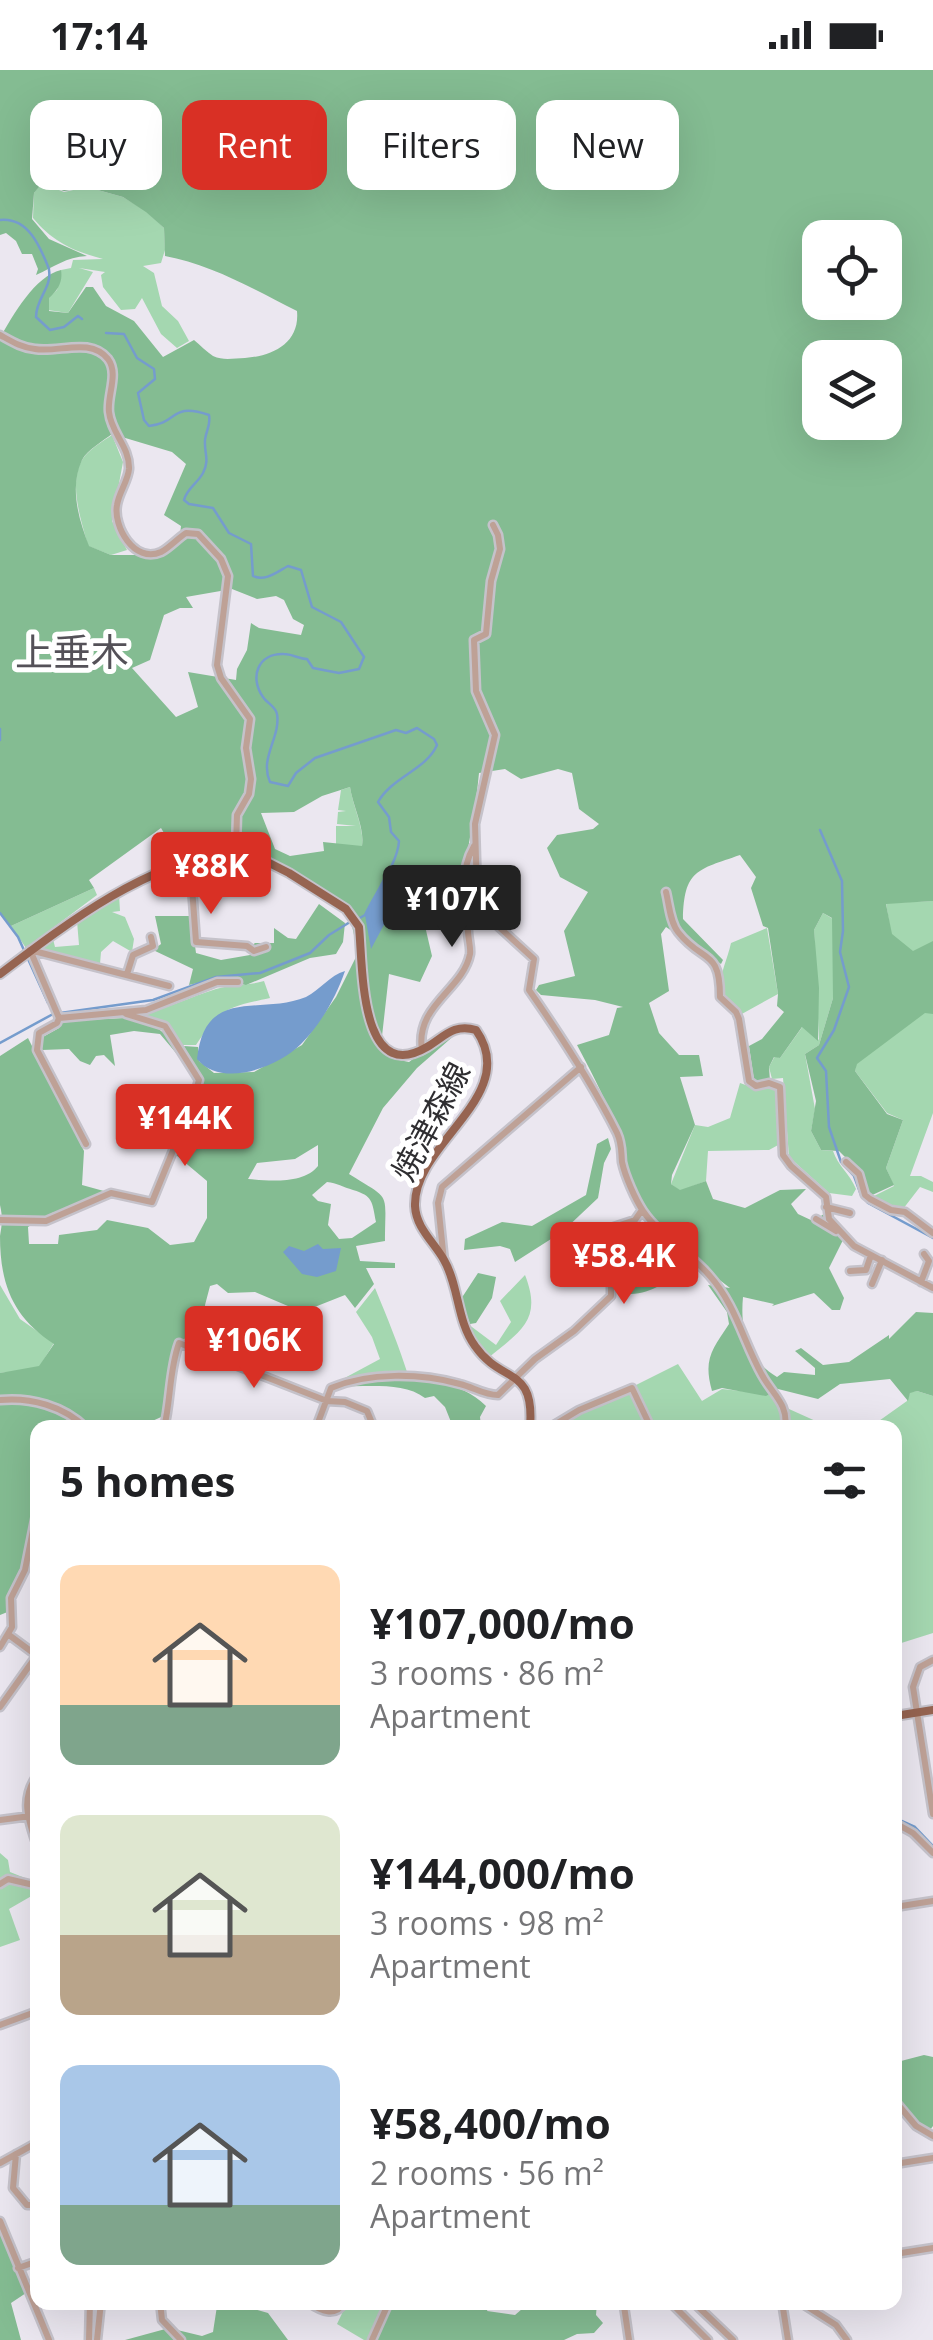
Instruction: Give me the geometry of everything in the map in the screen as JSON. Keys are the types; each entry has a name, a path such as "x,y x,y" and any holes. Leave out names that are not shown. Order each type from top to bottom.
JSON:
{"main road":[{"path":"0,974 102,900 138,880 236,846"},
{"name":"焼津森線","path":"236,846 289,872 352,914 359,927 374,1036 386,1050 394,1054 422,1050 452,1030 471,1028 480,1037 490,1061 485,1082 426,1172 417,1192 417,1218 444,1261 469,1338 489,1362 517,1379"},
{"path":"517,1379 530,1398 530,1420"},
{"path":"902,1715 933,1710"}],"street":[{"path":"0,335 35,350 88,347 104,355 113,372 110,420 126,450 129,467 116,509 122,533 138,550 150,554 162,552 186,533 198,534 222,559 228,585 217,665 221,678 250,719 246,748 251,779 249,794 237,815 236,846"},
{"path":"493,525 500,549 490,581 490,612 486,634 474,640 476,691 495,735 482,784 475,846 477,895 482,909 530,952 534,964 530,990 581,1068 618,1135 622,1163 642,1210 723,1292 760,1372 784,1404 786,1420"},
{"path":"422,1050 420,1042 432,1005 456,979 470,954 464,874 475,846"},
{"path":"190,860 196,942 247,946 254,950 266,947"},
{"path":"666,892 675,930 721,975 720,998 739,1019 749,1080 756,1086 780,1086 783,1154 826,1197 828,1220 846,1238"},
{"path":"126,974 133,955 153,946 152,937"},
{"path":"26,954 169,986"},
{"path":"26,954 58,1013 57,1023 39,1033 37,1050 86,1144"},
{"path":"58,1013 126,1014 171,1002 217,982 238,982"},
{"path":"0,1220 46,1221 83,1202 112,1193 152,1202 198,1080 165,1026 126,1014"},
{"path":"444,1261 438,1203 442,1187 581,1068"},
{"path":"846,1162 859,1174 870,1200 905,1212 933,1233"},
{"path":"826,1206 850,1213"},
{"path":"320,1420 332,1388 375,1377 445,1380 498,1396 520,1372 574,1331 610,1296 611,1283 590,1266 590,1259 605,1230 635,1220 642,1210"},
{"path":"816,1219 933,1288"},
{"path":"921,1282 929,1261 924,1254"},
{"path":"850,1271 866,1270 872,1255"},
{"path":"872,1284 882,1260"},
{"path":"167,1420 173,1361 179,1343 328,1401 345,1402 366,1411 370,1420"},
{"path":"562,1420 632,1388 648,1420"},
{"path":"0,1400 18,1398 41,1403 76,1420"},
{"path":"0,1648 9,1635 13,1621 11,1598 26,1570 30,1548"},
{"path":"9,1635 30,1651"},
{"path":"933,1660 920,1666 913,1687 930,1774 933,1814"},
{"path":"0,1707 30,1666"},
{"path":"30,1789 26,1797 30,1824"},
{"path":"0,1820 27,1815"},
{"path":"902,1827 933,1852"},
{"path":"0,1884 8,1879 30,1884"},
{"path":"902,1906 933,1901"},
{"path":"0,2025 30,2014"},
{"path":"902,2109 916,2126 933,2136"},
{"path":"0,2163 30,2146"},
{"path":"16,2154 13,2188 30,2205"},
{"path":"902,2163 933,2158"},
{"path":"0,2221 30,2296"},
{"path":"902,2253 933,2248"},
{"path":"18,2268 30,2264"},
{"path":"36,2310 49,2340"},
{"path":"89,2340 90,2310"},
{"path":"97,2340 101,2310"},
{"path":"161,2310 162,2320 181,2340"},
{"path":"372,2340 385,2310"},
{"path":"625,2310 629,2340"},
{"path":"678,2310 708,2340"},
{"path":"701,2310 733,2340"},
{"path":"783,2310 788,2340"},
{"path":"813,2310 836,2325 847,2340"}],"green space":[{"path":"0,70 933,70 933,901 886,904 892,934 913,951 933,941 933,1014 925,1013 857,1064 855,1071 887,1114 903,1120 886,1168 894,1185 868,1197 861,1173 839,1151 821,1150 811,1131 816,1101 805,1054 819,1045 833,998 832,918 823,913 814,930 818,1041 802,1027 780,1058 774,1057 769,1067 770,1081 754,1080 749,1046 762,1039 784,1012 777,1006 768,928 763,926 751,888 756,877 740,855 703,869 686,890 683,919 723,960 721,964 666,927 661,934 669,991 649,1003 659,1033 679,1055 699,1055 703,1076 680,1077 695,1125 671,1184 680,1190 706,1181 713,1199 745,1208 780,1190 806,1189 791,1204 798,1214 813,1221 824,1214 844,1238 829,1268 844,1298 840,1310 832,1310 814,1293 772,1306 743,1297 743,1321 752,1353 777,1377 784,1372 815,1375 815,1368 795,1351 801,1348 823,1365 849,1362 889,1335 889,1339 916,1312 933,1313 933,1396 917,1391 910,1393 908,1401 890,1379 840,1384 818,1399 778,1389 766,1396 722,1388 712,1391 708,1371 711,1355 729,1324 727,1312 708,1285 730,1288 691,1258 661,1285 621,1294 620,1284 665,1229 643,1209 636,1195 611,1115 577,1045 609,1035 617,1008 623,1007 541,995 536,990 539,985 575,976 564,931 588,892 560,877 547,848 557,835 593,829 599,824 579,809 572,773 558,769 521,779 505,769 479,773 459,909 425,926 432,956 420,982 389,974 381,1045 394,1059 409,1062 436,1042 457,1033 417,1068 383,1108 349,1174 379,1194 385,1205 385,1241 356,1246 360,1261 395,1263 395,1268 366,1268 374,1284 355,1308 345,1295 302,1312 255,1292 228,1293 217,1284 210,1286 206,1316 186,1337 176,1359 170,1413 154,1420 30,1420 30,1544 10,1611 0,1615 0,1373 39,1366 54,1344 19,1312 3,1270 0,1056 28,1038 84,1151 82,1185 111,1193 52,1213 28,1227 29,1244 58,1244 59,1235 97,1230 107,1220 148,1228 170,1245 194,1242 207,1218 207,1181 176,1155 176,1143 198,1079 160,1034 134,1031 110,1035 115,1066 104,1055 96,1056 90,1065 69,1049 42,1050 41,1038 59,1028 61,1021 126,1018 156,1027 195,1070 184,1046 198,1047 199,1061 214,1073 254,1072 302,1045 336,997 358,953 348,908 248,845 202,847 196,832 167,838 161,828 89,880 94,888 11,926 0,914 0,338 34,288 61,270 59,286 49,298 49,311 68,313 86,287 93,287 106,306 134,321 163,357 194,340 221,358 265,354 283,346 297,322 297,311 249,286 216,271 165,256 164,228 123,197 98,190 162,190 162,100 30,100 30,190 36,190 32,219 49,239 87,256 66,260 36,275 38,269 32,254 22,254 16,241 6,233 0,235","holes":["112,434 172,452 186,464 164,515 181,526 179,544 164,555 111,555 89,546 76,493 84,456","232,589 257,599 276,596 284,600 293,619 304,625 301,635 251,623 247,650 236,680 188,672 198,707 176,717 132,668 150,660 164,615 180,608 193,608 186,597","350,787 362,846 323,842 324,851 290,856 275,849 261,813 294,812 322,796","318,1145 318,1166 304,1176 276,1181 248,1179 257,1163 295,1159","327,1182 360,1192 371,1200 376,1222 352,1238 339,1239 328,1225 331,1204 312,1195"]},
{"path":"98,190 123,197 164,228 161,263 143,266 154,273 162,306 178,321 189,341 177,348 161,334 142,298 135,309 121,310 103,287 101,275 105,272 79,268 93,272 68,313 48,310 49,297 57,290 61,270 71,268 73,260 103,259 82,253 48,233 33,218 34,193"},
{"path":"112,435 123,462 112,521 127,550 111,555 88,546 76,481 85,456"},
{"path":"350,787 362,847 336,844 336,826 356,826 337,824 338,812 346,811 338,810 341,790"},
{"path":"94,888 97,895 26,948 11,926"},
{"path":"119,895 120,911 112,912 125,917 134,939 132,952 113,941 101,952 100,964 39,950 53,939 55,947 79,945 77,921"},
{"path":"933,901 933,1113 910,1176 933,1182 933,1192 920,1187 903,1209 893,1209 870,1198 894,1186 886,1168 903,1120 887,1113 855,1071 856,1064 890,1037 891,934 886,903"},
{"path":"319,904 345,923 343,942 336,954 310,958 246,985 214,979 189,985 193,969 153,950 161,944 155,916 191,916 196,953 221,960 250,955 250,947 255,943 274,943 274,928 296,939"},
{"path":"823,913 833,919 833,998 819,1045 805,1054 815,1109 811,1131 821,1150 833,1151 851,1179 856,1189 852,1196 829,1193 789,1157 783,1078 772,1079 769,1067 803,1026 819,1040 814,930"},
{"path":"767,928 778,994 740,1015 730,1007 721,990 731,943"},
{"path":"264,981 270,998 226,1011 196,1045 183,1045 165,1026 139,1015 216,989"},
{"path":"740,1083 757,1089 776,1087 780,1144 769,1150 708,1151 706,1181 680,1191 671,1184 695,1125 708,1127 730,1118"},
{"path":"608,1138 611,1149 604,1163 598,1198 562,1232 515,1262 510,1249 500,1246 464,1250 465,1239 502,1222 532,1226 586,1195 597,1144"},
{"path":"478,1273 496,1277 492,1298 476,1323 470,1324 461,1299"},
{"path":"525,1275 530,1314 518,1332 487,1359 468,1324 496,1345 511,1322 500,1301"},
{"path":"0,1285 20,1319 54,1343 38,1369 0,1373"},
{"path":"375,1288 409,1378 369,1375 326,1388 380,1359 356,1312"},
{"path":"678,1364 702,1401 722,1389 769,1394 813,1420 566,1420"},
{"path":"364,1381 453,1386 486,1406 480,1420 450,1420 434,1396 425,1398 397,1387 345,1386"},
{"path":"910,1392 933,1396 933,1633 902,1643 902,1420 880,1420 907,1401"},
{"path":"0,1853 8,1860 10,1872 30,1880 30,1897 9,1909 20,1940 0,1947"},
{"path":"924,2055 933,2057 930,2130 902,2105 902,2061"},
{"path":"0,2226 26,2293 11,2303 21,2340 0,2340"},
{"path":"216,2310 258,2310 268,2313 288,2340 125,2340 169,2328 202,2336 213,2332"},
{"path":"344,2310 386,2310 371,2340 337,2324"},
{"path":"387,2310 487,2310 515,2315 521,2310 596,2310 603,2323 594,2333 564,2340 371,2340"}],"water":[{"path":"388,869 394,880 386,921 371,949 365,915"},
{"path":"345,971 315,1028 279,1060 235,1074 208,1068 197,1059 202,1036 211,1021 223,1012 306,997"},
{"path":"318,1244 323,1249 341,1248 336,1271 317,1277 302,1274 283,1252 289,1246 304,1251"}],"waterway":[{"path":"0,220 10,220 25,228 49,269"},
{"path":"49,270 36,317 50,330 64,327 78,316 82,319"},
{"path":"106,333 124,334 137,358 154,369 155,379 138,393 149,426 181,412 209,415 205,468 184,500 213,508 229,533 251,544 253,576 266,577 288,566 301,570 312,607 341,622 364,657 359,669 339,673 313,668 307,659 287,654 262,662 257,674 259,689 277,714 267,764 270,782 288,786 296,773 315,758 396,730 406,733 417,728 437,745 425,761 378,802 389,817 391,832 399,841 398,850 365,915 358,919"},
{"path":"0,729 0,740"},
{"path":"820,830 842,881 840,952 849,987 834,1030 817,1058 826,1071 829,1127 841,1162 854,1176 868,1203 933,1238"},
{"path":"0,913 18,937 48,1003"},
{"path":"0,1043 53,1014 153,1000 216,977 260,973 310,953 350,922"},
{"path":"902,1821 915,1827 933,1846"}],"district":[{"name":"上垂木","path":"72,651"}]}
